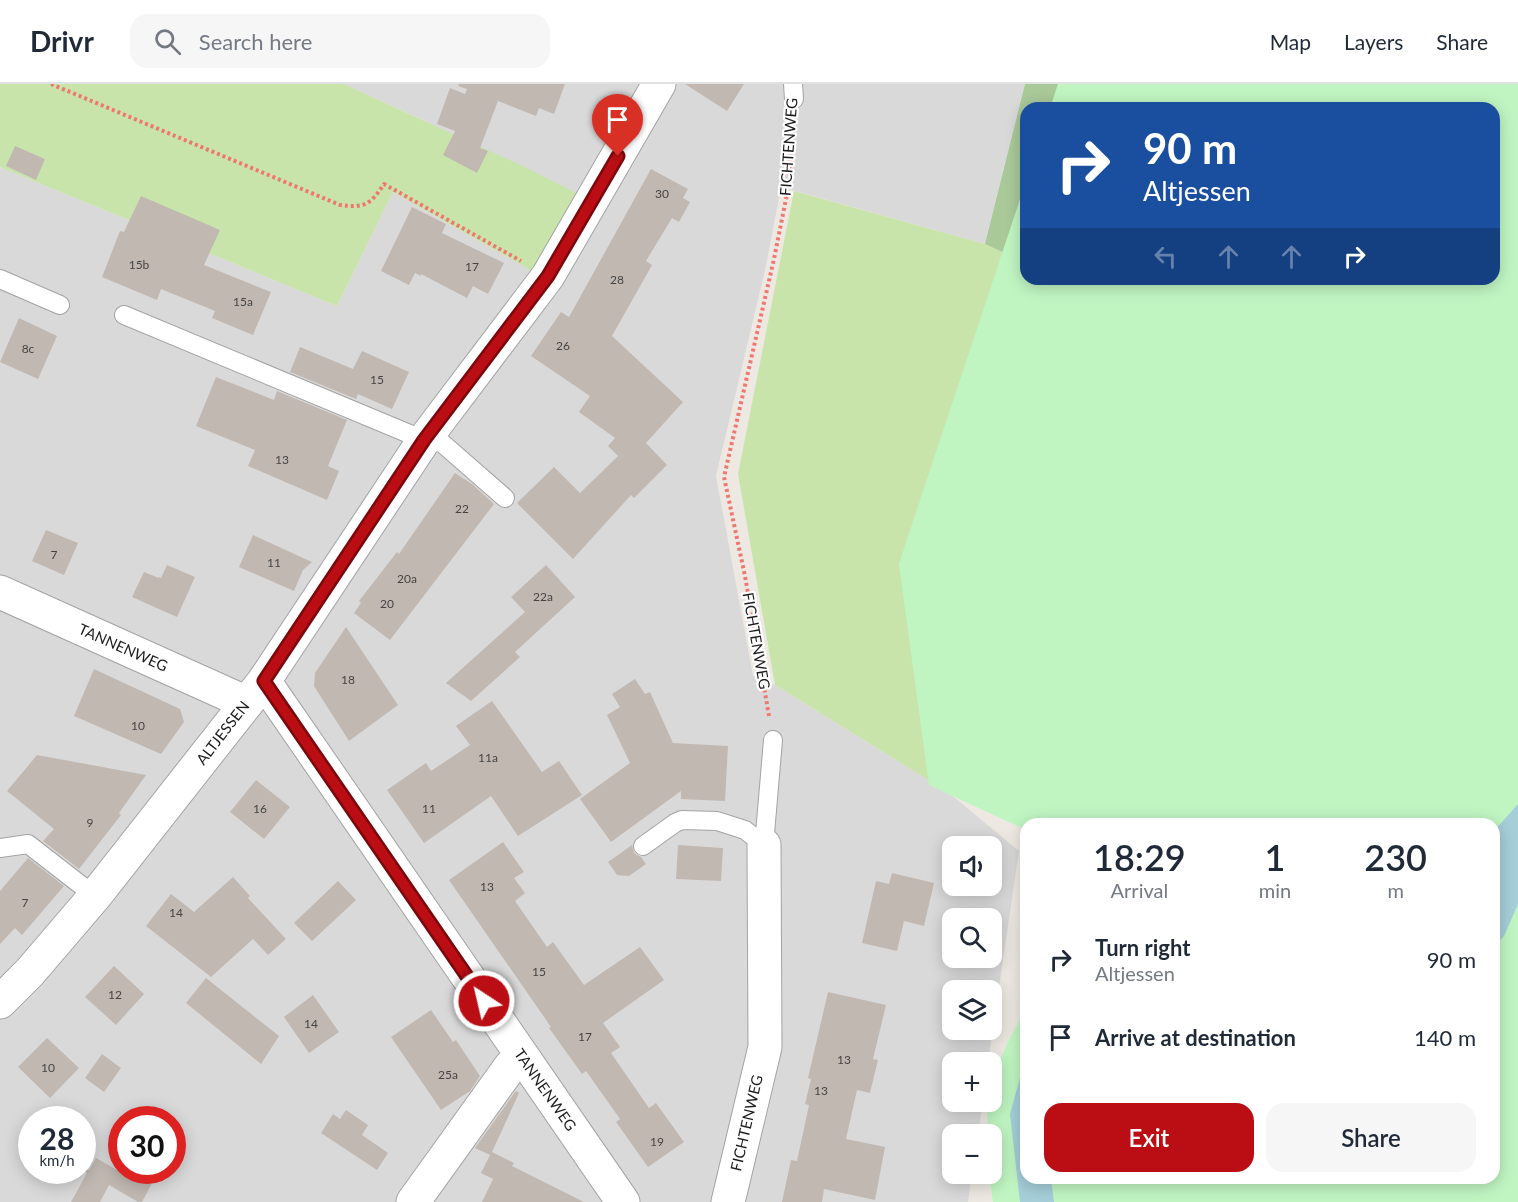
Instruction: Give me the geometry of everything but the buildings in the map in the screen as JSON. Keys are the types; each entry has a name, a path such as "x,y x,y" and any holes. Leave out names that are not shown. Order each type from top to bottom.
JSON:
{"street":[{"name":"ALTJESSEN","path":"0,1002 30,972 95,896 255,692 424,440 548,276 658,84"},
{"name":"TANNENWEG","path":"0,592 255,692 521,1055 623,1202"},
{"name":"FICHTENWEG","path":"728,1202 765,1047 764,845"},
{"path":"413,1202 521,1055"}],"lane":[{"path":"0,279 60,305"},
{"path":"124,315 424,440 442,442 505,498"},
{"name":"FICHTENWEG","path":"764,845 773,740"},
{"path":"643,846 682,820 717,821 745,831 764,845"},
{"path":"0,848 28,844 95,896"}],"path":[{"path":"51,84 340,205 363,206 374,199 384,184 548,276"},
{"name":"FICHTENWEG","path":"773,740 745,576 724,477 788,189 794,91"}],"shaded area":[{"path":"344,84 1025,84 985,244 781,187 766,266 716,476 753,676 775,685 948,792 1001,836 942,836 942,896 1002,896 1002,837 1019,851 1002,967 1002,908 942,908 942,968 1002,968 1000,980 942,980 942,1040 991,1040 989,1052 942,1052 942,1112 981,1112 980,1124 942,1124 942,1184 970,1184 968,1202 0,1202 0,167 337,306 393,192 532,271 425,121"}],"green space":[{"path":"0,84 344,84 578,194 532,271 393,192 337,306 0,167"},
{"path":"1025,84 1216,84 1215,102 1020,102"},
{"path":"1058,84 1518,84 1518,1202 993,1202 991,1184 1002,1184 1002,1124 988,1124 987,1112 1002,1112 1002,1056 1020,1020 1020,1184 1500,1184 1500,818 1020,818 1020,827 929,785 899,564 1020,199 1020,285 1500,285 1500,102 1052,102"},
{"path":"1020,104 1020,260 985,244"},
{"path":"794,191 985,244 1020,260 1020,285 1025,285 948,792 775,685 738,474"}],"water":[{"path":"1518,804 1518,904 1500,940 1500,824"},
{"path":"1020,1078 1020,1184 1052,1184 1054,1202 1020,1202 1010,1114"}],"route":[{"path":"484,1001 264,681 424,440 548,276 618,156"}]}
